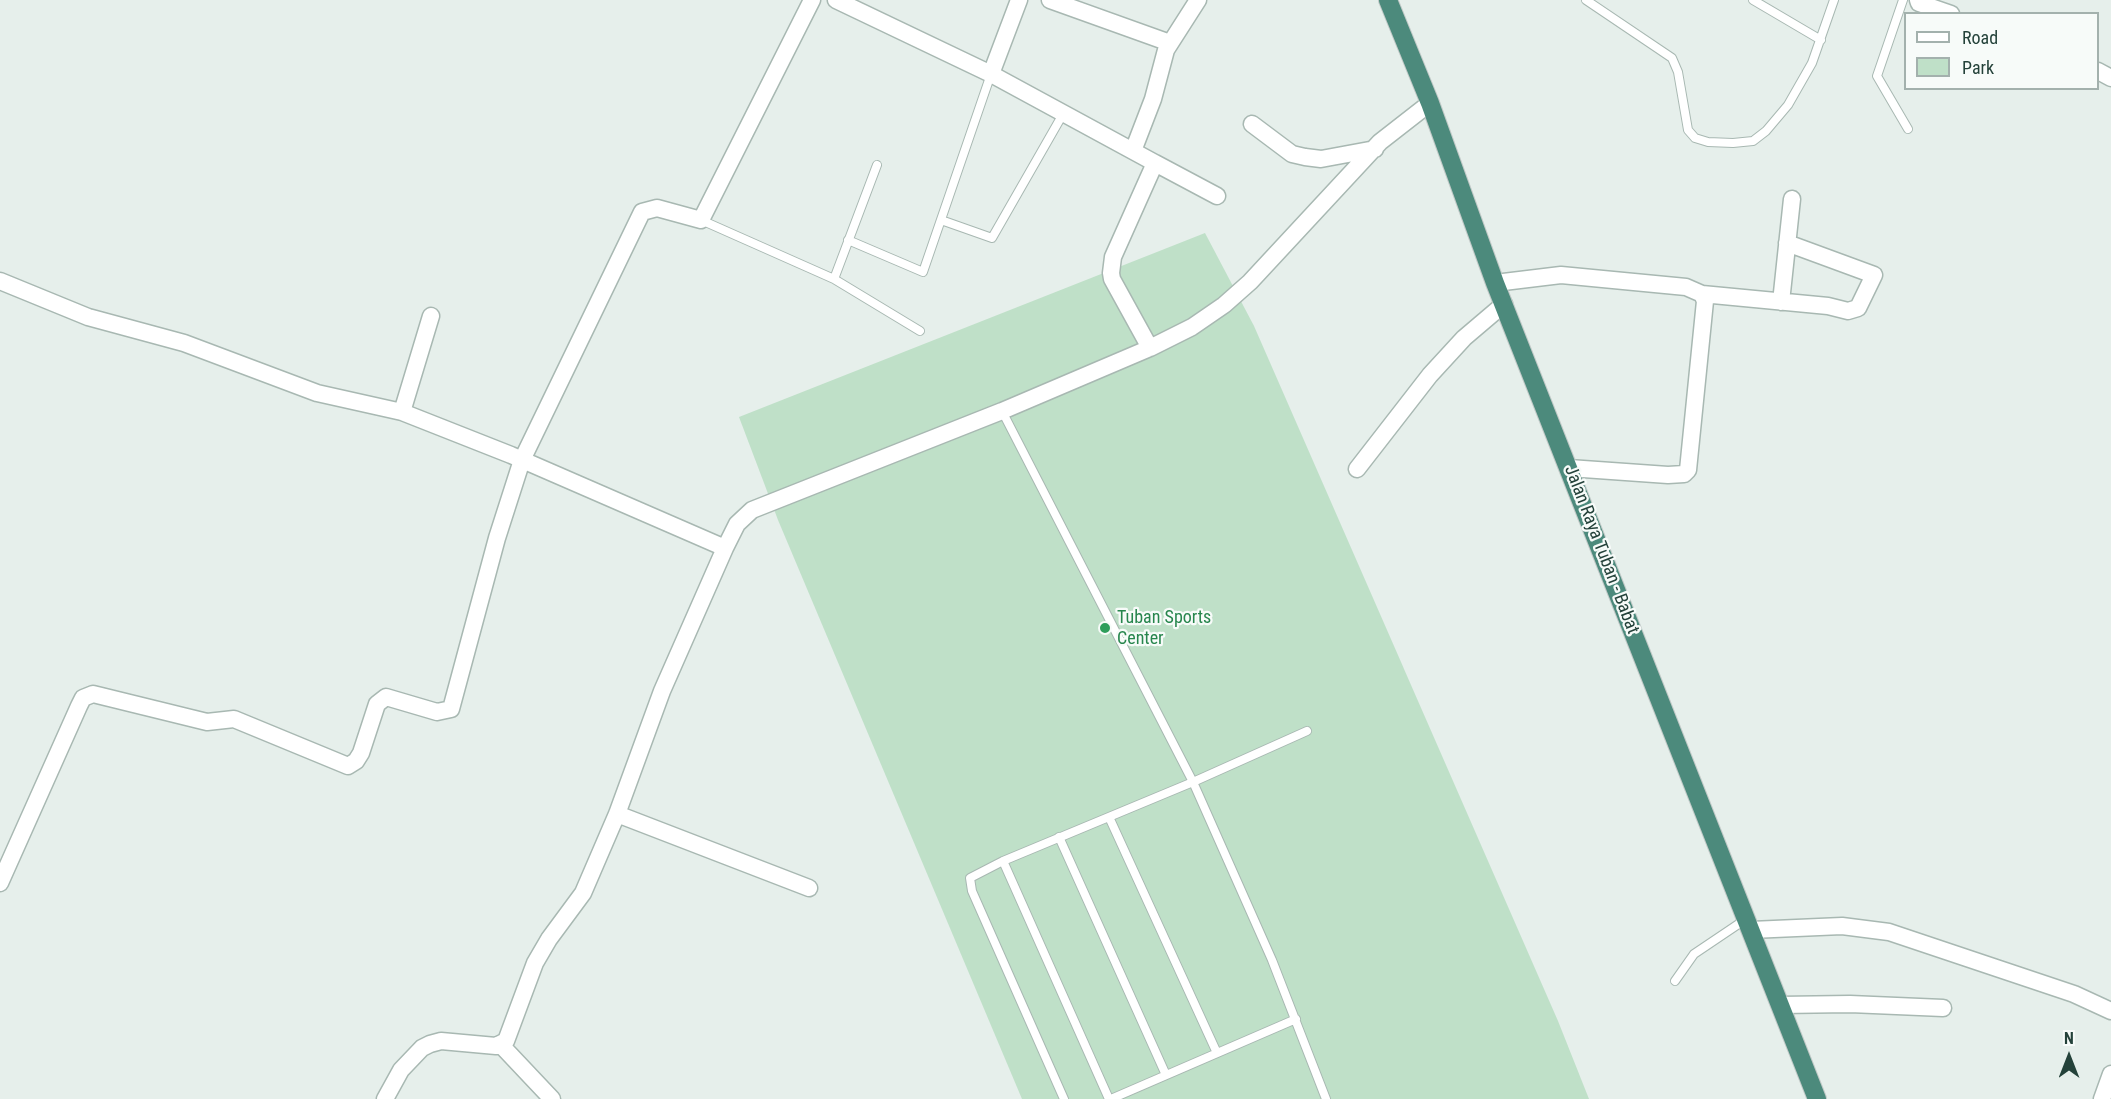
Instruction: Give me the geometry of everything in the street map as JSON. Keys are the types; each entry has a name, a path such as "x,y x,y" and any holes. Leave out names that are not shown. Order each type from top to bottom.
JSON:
{"highway":[{"name":"Jalan Raya Tuban - Babat","path":"1388,0 1430,103 1504,304 1817,1099"}],"street":[{"path":"0,883 79,706 83,698 93,694 207,722 234,719 348,766 356,761 361,753 378,704 386,698 437,712 451,709 497,538 522,460 642,212 648,208 657,207 701,220 812,0"},
{"path":"836,0 991,74 1217,196"},
{"path":"991,74 1019,0"},
{"path":"1050,0 1170,43"},
{"path":"1132,151 1170,43 1198,0"},
{"path":"1918,0 1919,3 1945,12"},
{"path":"501,1045 510,1034 535,963 582,893 617,814 662,691 725,548 738,524 752,510 1002,411 1150,348 1224,305 1308,222 1394,129 1430,103"},
{"path":"1252,124 1292,154 1305,157 1321,159 1375,149"},
{"path":"1150,348 1112,279 1111,273 1113,257 1155,163"},
{"path":"1781,302 1791,199"},
{"path":"1496,283 1562,275 1686,287 1702,294 1854,311 1861,305 1874,275 1787,243"},
{"path":"0,281 88,317 184,343 316,393 402,412 522,460 725,548"},
{"path":"1569,468 1668,476 1684,474 1688,470 1705,301 1702,294"},
{"path":"1357,469 1430,375 1464,338 1504,304"},
{"path":"402,412 431,316"},
{"path":"617,814 809,888"},
{"path":"1748,924 1842,926 1889,932 2074,994 2111,1011"},
{"path":"1780,1005 1850,1004 1943,1008"},
{"path":"385,1099 401,1070 422,1048 441,1041 501,1045 552,1099"},
{"path":"2102,1099 2111,1074"}],"lane":[{"path":"1586,0 1672,58 1678,72 1688,130 1695,138 1708,142 1753,141 1767,131 1788,105 1821,40 1834,0"},
{"path":"1754,0 1821,40"},
{"path":"1903,0 1877,76 1908,129"},
{"path":"848,240 923,272 991,74"},
{"path":"941,220 992,238 1063,114"},
{"path":"834,279 876,165"},
{"path":"701,220 834,279 920,331"},
{"path":"1002,411 1193,782 1296,1019 1326,1099"},
{"path":"1064,1099 970,885 973,875 1307,731"},
{"path":"1109,817 1217,1053"},
{"path":"1059,837 1166,1075"},
{"path":"1003,861 1110,1099 1296,1019"},
{"path":"1675,981 1694,954 1748,924"}],"green space":[{"name":"Tuban Sports Center","path":"1205,233 1254,326 1558,1021 1589,1099 1022,1099 778,520 739,417"}],"place":[{"name":"Tuban Sports Center","path":"1105,628"}]}
